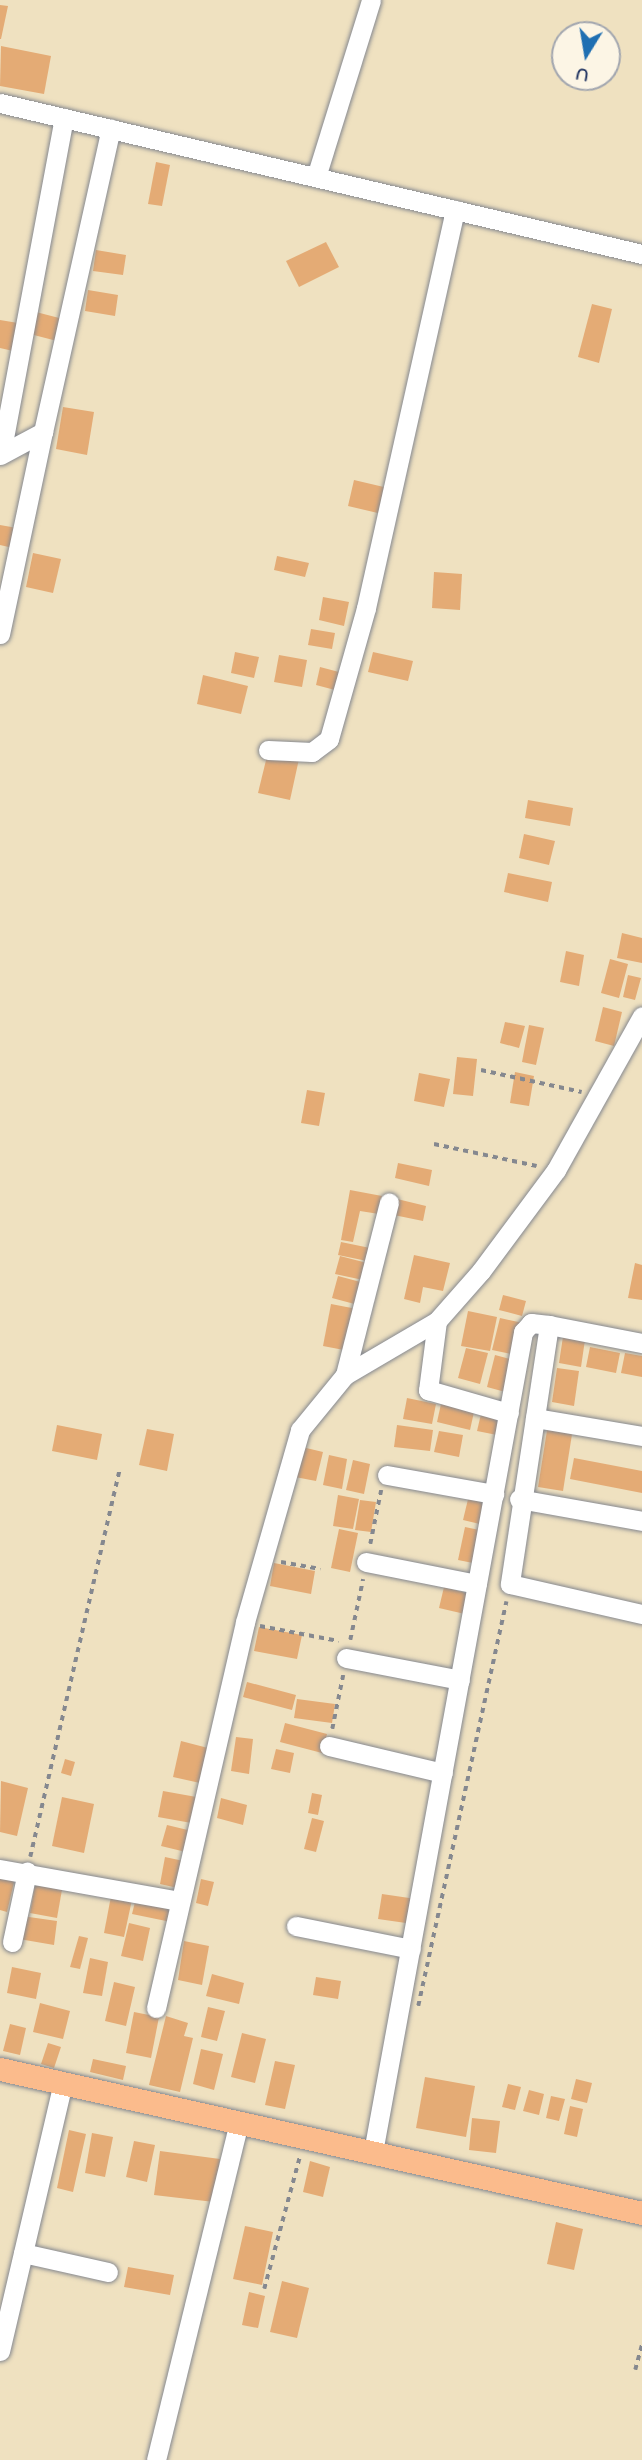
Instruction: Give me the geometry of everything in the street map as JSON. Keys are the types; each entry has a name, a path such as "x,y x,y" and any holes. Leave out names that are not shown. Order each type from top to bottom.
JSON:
{"main road":[{"path":"0,2068 642,2213"}],"street":[{"path":"316,177 371,0"},
{"path":"0,103 642,254"},
{"path":"0,454 64,118"},
{"path":"0,634 111,129"},
{"path":"268,750 312,752 328,738 366,608 455,210"},
{"path":"0,454 43,432"},
{"path":"156,2008 245,1622 261,1558 300,1430 345,1376 437,1321 556,1170 601,1097 642,1016"},
{"path":"345,1376 389,1203"},
{"path":"437,1321 428,1390 509,1413"},
{"path":"373,2152 523,1332 531,1323 642,1343"},
{"path":"550,1325 519,1499 510,1584 642,1614"},
{"path":"535,1418 642,1436"},
{"path":"387,1475 494,1494"},
{"path":"519,1499 642,1521"},
{"path":"366,1562 477,1584"},
{"path":"348,1651 460,1680"},
{"path":"329,1746 443,1773"},
{"path":"0,1869 180,1901"},
{"path":"12,1942 27,1872"},
{"path":"296,1926 411,1949"},
{"path":"0,2351 64,2083"},
{"path":"156,2460 239,2122"},
{"path":"23,2253 108,2272"}],"path":[{"path":"481,1070 601,1097"},
{"path":"434,1144 556,1170"},
{"path":"27,1872 119,1470"},
{"path":"329,1746 366,1562 387,1475"},
{"path":"261,1558 320,1569"},
{"path":"396,2031 426,1990 510,1584"},
{"path":"245,1622 348,1651"},
{"path":"264,2289 305,2137"},
{"path":"635,2370 642,2343"}],"building":[{"path":"0,5 8,6 1,39 0,39"},
{"path":"1,46 51,56 44,94 0,86"},
{"path":"156,162 170,165 162,206 148,204"},
{"path":"326,242 339,267 299,287 286,261"},
{"path":"96,250 126,255 123,275 93,271"},
{"path":"88,290 118,295 115,316 85,311"},
{"path":"592,304 612,309 599,363 578,357"},
{"path":"36,312 63,319 57,341 30,334"},
{"path":"0,320 18,323 13,351 0,348"},
{"path":"63,407 94,412 87,455 56,449"},
{"path":"354,480 388,488 382,514 348,506"},
{"path":"0,525 17,528 13,548 0,545"},
{"path":"33,553 61,559 53,593 26,587"},
{"path":"277,556 309,563 305,577 274,570"},
{"path":"434,572 462,574 460,610 432,608"},
{"path":"323,597 349,602 344,626 319,620"},
{"path":"311,629 335,633 332,649 308,645"},
{"path":"235,652 259,657 254,678 231,673"},
{"path":"373,652 413,661 408,681 368,672"},
{"path":"279,655 307,660 302,687 274,682"},
{"path":"320,667 339,672 335,690 316,685"},
{"path":"203,675 248,686 241,714 197,704"},
{"path":"268,752 299,759 290,800 258,793"},
{"path":"528,800 573,808 570,826 525,818"},
{"path":"524,834 555,841 549,865 519,858"},
{"path":"508,873 552,882 548,902 504,892"},
{"path":"622,933 642,938 642,963 617,958"},
{"path":"566,951 584,955 579,986 560,982"},
{"path":"610,959 628,964 619,998 601,993"},
{"path":"628,975 641,978 635,1000 623,997"},
{"path":"603,1007 622,1012 614,1046 595,1041"},
{"path":"505,1022 525,1026 519,1048 500,1043"},
{"path":"529,1025 544,1028 536,1065 522,1062"},
{"path":"457,1057 477,1059 473,1096 453,1094"},
{"path":"515,1072 534,1076 529,1106 510,1103"},
{"path":"419,1073 450,1079 444,1107 414,1101"},
{"path":"307,1090 325,1093 319,1126 301,1123"},
{"path":"398,1163 432,1170 429,1186 395,1178"},
{"path":"350,1190 382,1196 379,1214 360,1211 353,1242 341,1240"},
{"path":"393,1198 426,1206 423,1221 389,1214"},
{"path":"341,1242 370,1248 367,1261 338,1255"},
{"path":"414,1255 450,1263 443,1291 423,1287 420,1303 404,1299"},
{"path":"340,1256 367,1263 363,1280 335,1274"},
{"path":"635,1263 642,1265 642,1300 628,1298"},
{"path":"338,1276 368,1284 362,1306 332,1298"},
{"path":"503,1295 526,1301 522,1316 499,1310"},
{"path":"331,1304 357,1309 349,1351 323,1346"},
{"path":"468,1311 497,1317 490,1351 461,1346"},
{"path":"500,1318 523,1323 516,1355 492,1350"},
{"path":"564,1330 586,1333 581,1367 559,1363"},
{"path":"590,1347 620,1353 616,1373 586,1367"},
{"path":"466,1348 488,1353 480,1384 458,1378"},
{"path":"625,1353 642,1356 642,1377 621,1373"},
{"path":"495,1355 517,1361 509,1393 487,1387"},
{"path":"557,1368 579,1371 574,1406 552,1402"},
{"path":"407,1398 436,1404 432,1424 403,1419"},
{"path":"441,1404 474,1412 470,1430 437,1422"},
{"path":"481,1414 505,1419 502,1436 477,1431"},
{"path":"548,1424 573,1428 563,1491 538,1487"},
{"path":"57,1425 102,1434 97,1460 52,1451"},
{"path":"397,1425 433,1430 430,1451 394,1447"},
{"path":"147,1429 174,1434 167,1471 139,1465"},
{"path":"439,1431 463,1435 459,1457 434,1452"},
{"path":"302,1447 323,1452 316,1481 295,1477"},
{"path":"329,1455 347,1459 342,1489 323,1485"},
{"path":"574,1458 642,1471 642,1493 570,1479"},
{"path":"353,1460 370,1464 364,1494 346,1490"},
{"path":"470,1491 490,1496 484,1525 463,1520"},
{"path":"338,1495 359,1499 353,1529 333,1526"},
{"path":"360,1500 376,1502 371,1532 355,1530"},
{"path":"465,1527 484,1531 478,1564 458,1560"},
{"path":"339,1529 358,1533 350,1572 331,1568"},
{"path":"274,1563 315,1571 311,1594 270,1586"},
{"path":"444,1587 473,1595 469,1615 439,1608"},
{"path":"259,1627 302,1635 297,1659 254,1651"},
{"path":"247,1682 296,1695 292,1710 243,1697"},
{"path":"297,1699 335,1704 332,1723 294,1718"},
{"path":"285,1723 327,1734 322,1753 280,1742"},
{"path":"236,1737 253,1739 249,1774 231,1771"},
{"path":"181,1741 208,1748 200,1783 173,1777"},
{"path":"276,1749 294,1753 290,1773 271,1769"},
{"path":"65,1759 75,1762 71,1776 61,1773"},
{"path":"1,1781 28,1788 17,1836 0,1832"},
{"path":"163,1791 202,1798 197,1824 158,1817"},
{"path":"312,1793 322,1795 318,1815 308,1813"},
{"path":"62,1797 94,1804 84,1853 52,1846"},
{"path":"221,1798 247,1805 243,1825 217,1818"},
{"path":"312,1818 324,1821 316,1852 304,1849"},
{"path":"167,1825 196,1832 190,1853 161,1846"},
{"path":"165,1857 188,1862 182,1889 160,1884"},
{"path":"0,1875 15,1878 7,1912 0,1910"},
{"path":"36,1879 63,1884 57,1918 30,1913"},
{"path":"201,1879 214,1882 208,1906 196,1903"},
{"path":"112,1891 133,1895 124,1937 104,1933"},
{"path":"382,1894 416,1899 413,1924 378,1919"},
{"path":"136,1898 175,1907 171,1922 132,1914"},
{"path":"22,1916 57,1921 54,1945 19,1939"},
{"path":"129,1923 150,1928 143,1961 121,1956"},
{"path":"79,1936 88,1938 80,1969 70,1967"},
{"path":"184,1941 209,1946 202,1985 178,1980"},
{"path":"90,1958 108,1962 102,1996 83,1993"},
{"path":"12,1967 41,1973 36,1999 7,1993"},
{"path":"212,1974 244,1983 239,2004 206,1996"},
{"path":"316,1977 341,1981 338,1999 313,1995"},
{"path":"114,1982 135,1987 126,2026 105,2021"},
{"path":"40,2003 70,2011 63,2039 33,2032"},
{"path":"208,2007 225,2011 217,2041 201,2037"},
{"path":"134,2012 159,2017 151,2058 126,2053"},
{"path":"166,2016 188,2023 184,2036 193,2038 180,2092 149,2085"},
{"path":"10,2024 26,2028 20,2055 3,2051"},
{"path":"242,2033 266,2039 255,2083 231,2077"},
{"path":"48,2043 61,2047 54,2068 41,2064"},
{"path":"201,2049 223,2054 214,2090 193,2084"},
{"path":"93,2059 126,2066 123,2080 90,2072"},
{"path":"275,2061 295,2065 285,2109 265,2105"},
{"path":"425,2077 475,2086 466,2137 416,2128"},
{"path":"576,2079 592,2083 587,2103 571,2099"},
{"path":"508,2084 521,2087 515,2110 502,2107"},
{"path":"529,2090 544,2094 539,2115 523,2111"},
{"path":"551,2096 565,2099 559,2121 546,2118"},
{"path":"570,2106 583,2109 577,2137 564,2134"},
{"path":"472,2118 500,2121 496,2153 469,2150"},
{"path":"69,2130 86,2134 73,2192 57,2188"},
{"path":"92,2133 113,2137 105,2177 85,2173"},
{"path":"134,2141 155,2145 147,2182 126,2177"},
{"path":"160,2151 220,2159 214,2202 154,2195"},
{"path":"310,2161 330,2167 323,2197 303,2192"},
{"path":"556,2222 583,2229 574,2270 547,2264"},
{"path":"245,2226 273,2232 262,2285 233,2279"},
{"path":"128,2267 174,2275 170,2295 124,2287"},
{"path":"282,2281 309,2288 297,2338 270,2332"},
{"path":"249,2292 265,2296 258,2328 242,2325"}]}
